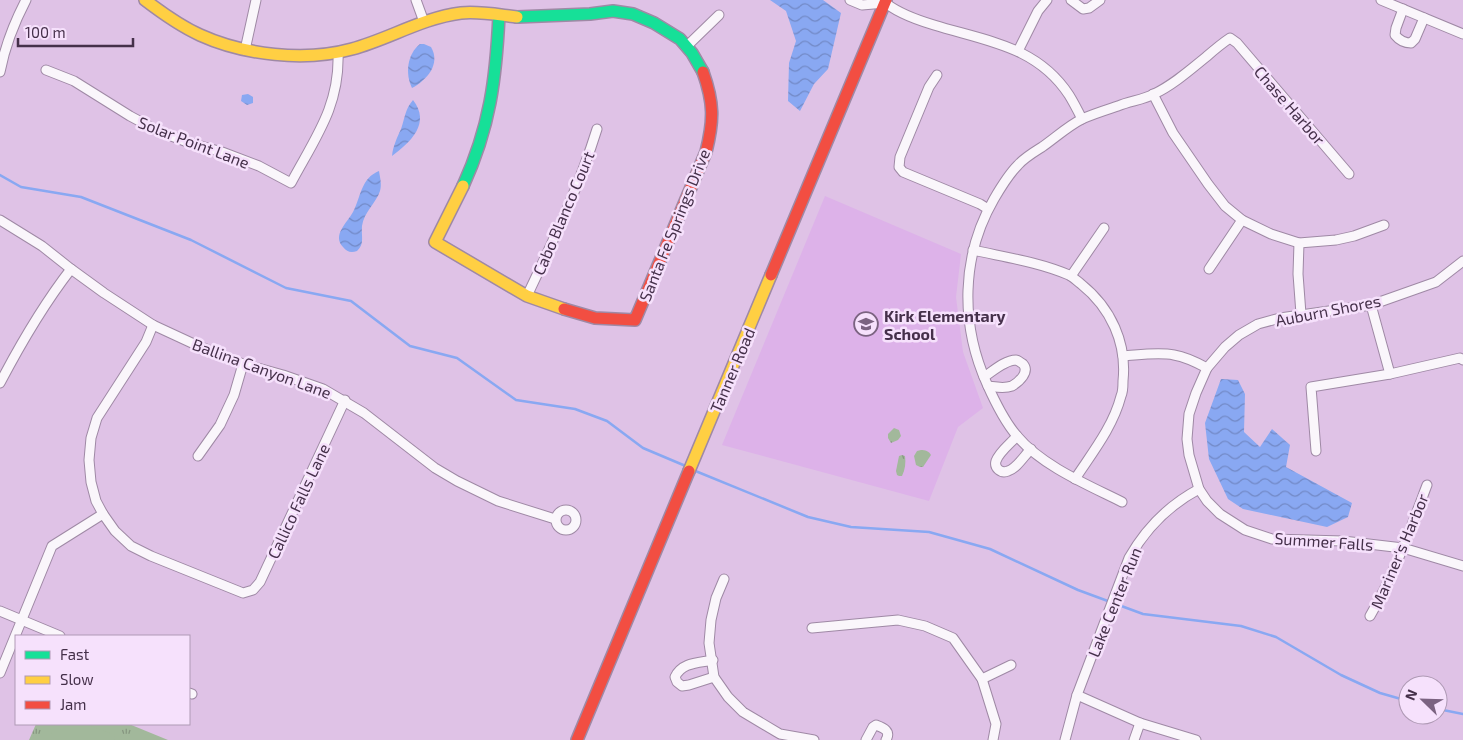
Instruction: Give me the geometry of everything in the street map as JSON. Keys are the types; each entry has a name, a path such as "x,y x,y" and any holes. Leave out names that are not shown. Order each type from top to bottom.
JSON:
{"street":[{"path":"0,72 2,55 13,26 26,0"},
{"name":"Santa Fe Springs Drive","path":"145,0 190,30 216,42 245,50 303,55 338,53 367,45 424,22 462,13 486,13 525,17 614,11 643,17 669,31 687,46 701,68 711,100 712,124 706,152 635,320 595,318 562,309 527,296"},
{"path":"245,50 256,0"},
{"path":"416,0 424,22"},
{"path":"850,0 862,5 885,1 916,20 998,43 1032,59 1047,69 1056,79 1070,97 1082,119"},
{"path":"1018,52 1038,11 1047,0"},
{"path":"1071,0 1083,9 1100,0"},
{"path":"1381,0 1463,34"},
{"name":"Tanner Road","path":"577,740 885,1"},
{"path":"1403,9 1395,35 1406,43 1411,43 1415,39 1424,18"},
{"path":"499,15 496,67 491,103 483,136 470,172 435,242 527,296"},
{"path":"687,46 719,15"},
{"name":"Chase Harbor","path":"1153,94 1185,74 1221,43 1230,38 1237,43 1349,174"},
{"name":"Solar Point Lane","path":"46,70 74,81 158,131 259,166 291,183 327,117 337,84 338,53"},
{"path":"937,75 929,87 900,157 899,167 903,172 988,209"},
{"path":"1122,502 1075,479 1031,449 1017,436 1000,412 984,377 973,345 967,296 973,250 980,226 988,209 1019,163 1082,119 1153,94 1173,133 1208,184 1226,206 1242,220 1271,234 1299,243 1336,240 1354,236 1384,225"},
{"name":"Cabo Blanco Court","path":"527,296 562,222 587,160 597,129"},
{"name":"Ballina Canyon Lane","path":"0,220 42,246 119,304 153,325 243,364 323,389 345,400 364,413 435,468 457,481 498,501 555,519"},
{"path":"1209,269 1242,220"},
{"path":"1071,276 1104,228"},
{"path":"1299,243 1298,274 1301,314"},
{"path":"973,250 1034,264 1071,276 1091,292 1106,310 1117,332 1123,356 1122,395 1102,439 1075,479"},
{"name":"Auburn Shores","path":"1199,489 1189,455 1187,439 1189,414 1207,368 1225,347 1239,335 1258,324 1301,314 1371,305 1436,282 1463,261"},
{"path":"0,383 34,320 71,269"},
{"path":"1371,305 1390,374"},
{"path":"16,635 52,546 102,514 91,482 89,460 91,438 97,418 146,342 153,325"},
{"path":"1123,356 1173,355 1190,359 1207,368"},
{"path":"1316,451 1311,387 1390,374 1460,358 1463,360"},
{"path":"984,377 1005,363 1016,360 1025,367 1025,374 1013,385 1004,388 988,386"},
{"path":"198,456 220,426 234,395 243,364"},
{"name":"Callico Falls Lane","path":"102,514 115,531 131,546 151,556 243,592 253,590 260,582 345,400"},
{"path":"1017,436 996,461 996,467 1000,471 1010,470 1031,449"},
{"name":"Mariner's Harbor","path":"1370,616 1382,595 1403,548 1427,485"},
{"name":"Summer Falls","path":"1199,489 1207,501 1220,514 1245,530 1272,539 1343,541 1403,548 1463,566"},
{"name":"Lake Center Run","path":"1065,740 1077,695 1129,558 1139,541 1152,525 1182,499 1199,489"},
{"path":"724,578 716,598 711,620 709,643 714,677 728,697 743,712 780,734 799,739 814,740"},
{"path":"0,611 58,635"},
{"path":"812,628 898,620 925,626 952,638 982,679 996,724 993,740"},
{"path":"0,673 15,637"},
{"path":"713,660 687,665 678,671 675,677 682,686 714,677"},
{"path":"982,679 1011,665"},
{"path":"1077,695 1140,723 1196,740"},
{"path":"1134,740 1140,723"},
{"path":"866,740 876,725 884,728 887,732 888,737 886,740"}],"shaded area":[{"name":"Kirk Elementary School","path":"825,196 961,254 956,297 963,352 983,408 958,427 929,501 722,445"}],"green space":[{"path":"894,428 899,430 901,436 898,440 891,443 888,434"},
{"path":"917,451 927,451 931,455 923,467 916,465 914,456"},
{"path":"899,456 905,456 905,466 902,476 899,476 896,471"},
{"path":"36,725 131,725 168,740 29,740"},
{"path":"55,725 89,725 115,735 114,740 49,740"}],"water":[{"path":"770,0 823,0 841,13 828,69 814,84 800,111 788,101 789,63 796,41 786,11"},
{"path":"420,44 431,47 434,53 433,65 423,81 412,88 408,77 408,64 412,53"},
{"path":"248,94 253,97 253,103 247,105 241,101 242,95"},
{"path":"413,100 420,116 419,124 412,138 392,156 394,145 407,110"},
{"path":"379,171 380,191 363,221 361,246 357,251 349,252 340,243 340,234 353,212 368,178"},
{"path":"1221,379 1238,380 1245,394 1244,432 1260,447 1272,429 1290,445 1286,467 1352,503 1348,517 1327,527 1243,509 1228,499 1209,459 1205,423"}],"waterway":[{"path":"0,175 21,187 81,197 191,240 286,288 351,301 410,346 457,358 516,400 575,409 607,421 643,448 688,467"},
{"path":"693,470 808,517 851,527 929,532 990,549 1078,590 1143,614 1241,626 1276,637 1341,675 1380,693 1398,698"},
{"path":"1448,711 1463,714"}],"traffic: fast":[{"path":"517,17 590,14 613,11 633,14 654,23 680,39 692,53 703,72"},
{"path":"463,186 480,143 490,102 496,60 499,15"}],"traffic: slow":[{"path":"145,0 185,28 217,42 255,52 295,56 334,53 352,49 433,19 461,13 517,17"},
{"path":"463,186 435,242 527,296 564,309"},
{"path":"689,471 771,275"}],"traffic: jam":[{"path":"771,275 886,0"},
{"path":"564,309 595,318 635,320 706,152 712,112 703,72"},
{"path":"577,740 689,471"}],"place":[{"name":"Kirk Elementary School","path":"866,324"}]}
